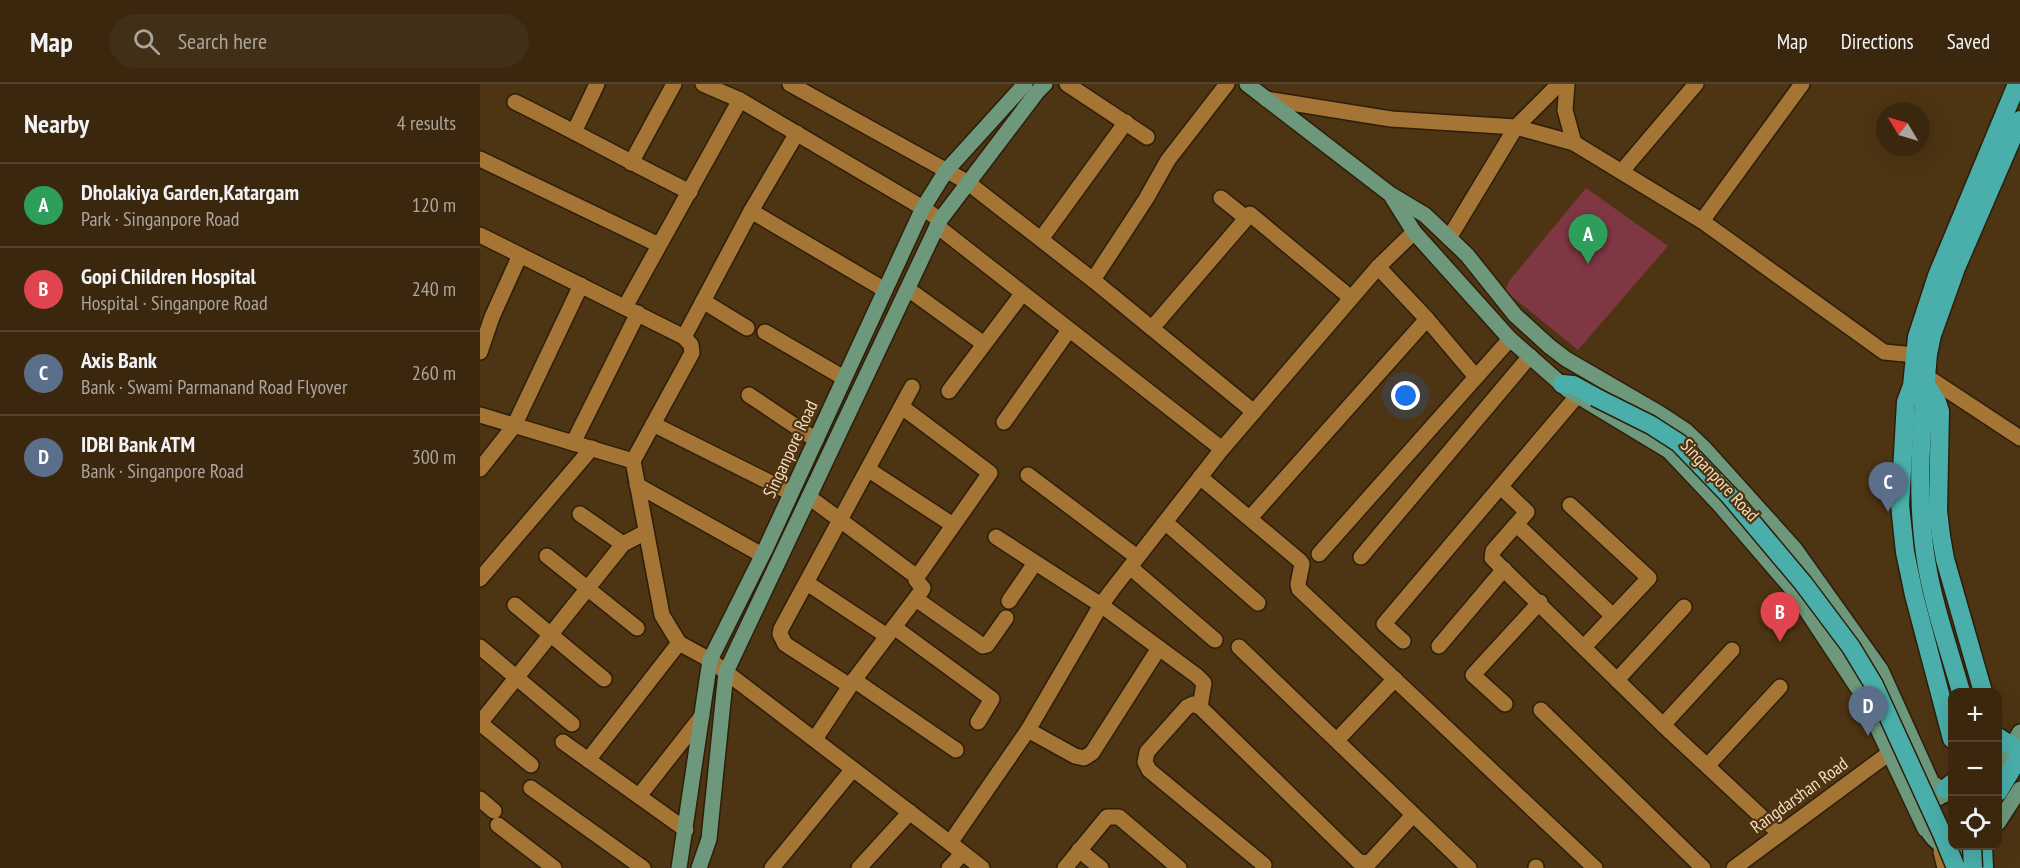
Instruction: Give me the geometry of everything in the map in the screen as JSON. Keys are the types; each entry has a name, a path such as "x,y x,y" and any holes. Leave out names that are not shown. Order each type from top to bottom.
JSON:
{"highway":[{"path":"1982,688 1945,559 1938,512 1940,411 1937,402 1921,382 1915,355 1917,338 1937,276 2017,84"},
{"path":"1950,688 1915,564 1909,524 1908,483 1917,405 1932,335 1956,268 2020,120"},
{"path":"1921,382 1905,407 1900,495 1902,524 1910,578 1948,720"},
{"path":"1562,384 1573,385 1586,397 1651,425 1679,443 1729,495 1803,583 1851,648 1874,686 1956,868"},
{"path":"1917,405 1921,522 1926,562 1935,603 1960,688"},
{"path":"2002,778 2012,743"},
{"path":"1972,850 1973,868"},
{"path":"1982,850 1984,868"}],"main road":[{"name":"Singanpore Road","path":"680,868 711,660 816,440 922,208 946,171 1024,84"},
{"name":"Singanpore Road","path":"699,868 709,839 726,672 939,223 968,182 1045,84"},
{"name":"Singanpore Road","path":"1250,85 1390,194 1425,215 1467,255 1515,315 1533,333 1566,359 1685,430 1704,449 1787,540 1881,670 1932,783 1948,788"},
{"name":"Singanpore Road","path":"1390,194 1414,232 1510,339 1562,384"},
{"name":"Singanpore Road","path":"1586,397 1669,451 1719,504 1793,590 1861,693 1928,839 1941,852"},
{"path":"2002,761 2012,743"},
{"path":"2002,817 2020,789"},
{"path":"1925,829 1924,819 1928,809 1934,800 1948,791"},
{"path":"1941,852 1955,856 1966,855 1974,850"}],"street":[{"path":"574,132 597,84"},
{"path":"631,164 674,84"},
{"path":"703,84 740,100 922,208 1022,294 1222,449"},
{"path":"790,84 968,182 1093,280 1254,412"},
{"path":"1067,84 1147,136"},
{"path":"1093,280 1146,199 1168,160 1227,84"},
{"path":"1449,238 1516,127 1559,84"},
{"path":"1567,84 1565,110 1574,142"},
{"path":"1622,171 1696,84"},
{"path":"1702,221 1802,84"},
{"path":"1266,99 1391,119 1516,127 1574,142 1702,221 1884,352 1915,355"},
{"path":"573,443 659,245 740,100"},
{"path":"515,102 631,164 690,192"},
{"path":"1041,239 1126,122"},
{"path":"684,337 751,211 797,133"},
{"path":"480,159 659,245"},
{"path":"1221,198 1246,218"},
{"path":"751,211 885,290"},
{"path":"1152,328 1250,214 1351,298"},
{"path":"949,868 957,848 1101,605 1222,449 1378,267 1414,232"},
{"path":"480,235 684,337 691,345 692,353 633,460 662,615 679,643 711,660 982,868"},
{"path":"480,352 486,314 520,255"},
{"path":"1378,267 1427,319 1476,377"},
{"path":"480,469 514,426 581,285"},
{"path":"908,289 984,344"},
{"path":"949,391 1022,294"},
{"path":"703,301 747,328"},
{"path":"1250,518 1427,319"},
{"path":"1005,422 1069,330"},
{"path":"765,332 844,378"},
{"path":"1318,554 1510,339"},
{"path":"1361,557 1530,357"},
{"path":"1921,382 2020,438"},
{"path":"912,387 781,629 781,639 956,750"},
{"path":"749,395 816,440"},
{"path":"1403,641 1384,624 1501,487 1586,397"},
{"path":"902,407 990,473 916,578"},
{"path":"480,415 633,460"},
{"path":"653,424 791,493"},
{"path":"480,579 592,448"},
{"path":"869,470 953,525"},
{"path":"1028,476 1134,562 1215,640"},
{"path":"1200,477 1301,562 1299,589 1595,868"},
{"path":"637,485 762,555"},
{"path":"1501,487 1527,511 1492,554 1492,558 1540,602 1663,725 1779,833"},
{"path":"809,497 916,578 923,588 852,683 815,739"},
{"path":"1570,505 1649,578 1584,647"},
{"path":"580,514 623,544"},
{"path":"1165,522 1258,603"},
{"path":"1517,525 1613,616"},
{"path":"531,765 480,723 623,544 646,532"},
{"path":"996,537 1101,605 1204,683 1200,707"},
{"path":"547,556 637,628"},
{"path":"1009,601 1035,563"},
{"path":"1439,646 1504,569"},
{"path":"807,583 890,632 992,699 978,722"},
{"path":"916,599 983,646 987,645 1006,618"},
{"path":"1505,704 1473,675 1540,602"},
{"path":"515,605 604,679"},
{"path":"1617,680 1684,607"},
{"path":"588,760 679,643"},
{"path":"1239,646 1413,815 1452,863 1469,868"},
{"path":"480,647 572,724"},
{"path":"1028,730 1075,756 1084,758 1092,753 1159,648"},
{"path":"1663,725 1732,650"},
{"path":"1337,740 1395,679"},
{"path":"1708,765 1780,687"},
{"path":"1264,865 1149,770 1145,762 1147,753 1187,707 1193,705 1200,707 1359,862 1369,863 1413,815"},
{"path":"1541,710 1703,868"},
{"path":"639,796 702,716"},
{"path":"563,742 686,830"},
{"name":"Rangdarshan Road","path":"1734,868 1888,754"},
{"path":"772,868 854,769"},
{"path":"531,788 643,868"},
{"path":"480,799 496,818 554,868"},
{"path":"859,868 910,812"},
{"path":"1065,868 1107,817 1119,817 1179,868"},
{"path":"1079,850 1101,868"},
{"path":"1990,850 1992,868"},
{"path":"1941,852 1945,868"}],"shaded area":[{"path":"1586,188 1668,246 1578,350 1505,291 1509,281"}],"place":[{"name":"Dholakiya Garden,Katargam","path":"1588,264"},
{"name":"Axis Bank","path":"1888,512"},
{"name":"Gopi Children Hospital","path":"1780,642"},
{"name":"IDBI Bank ATM","path":"1868,736"}]}
